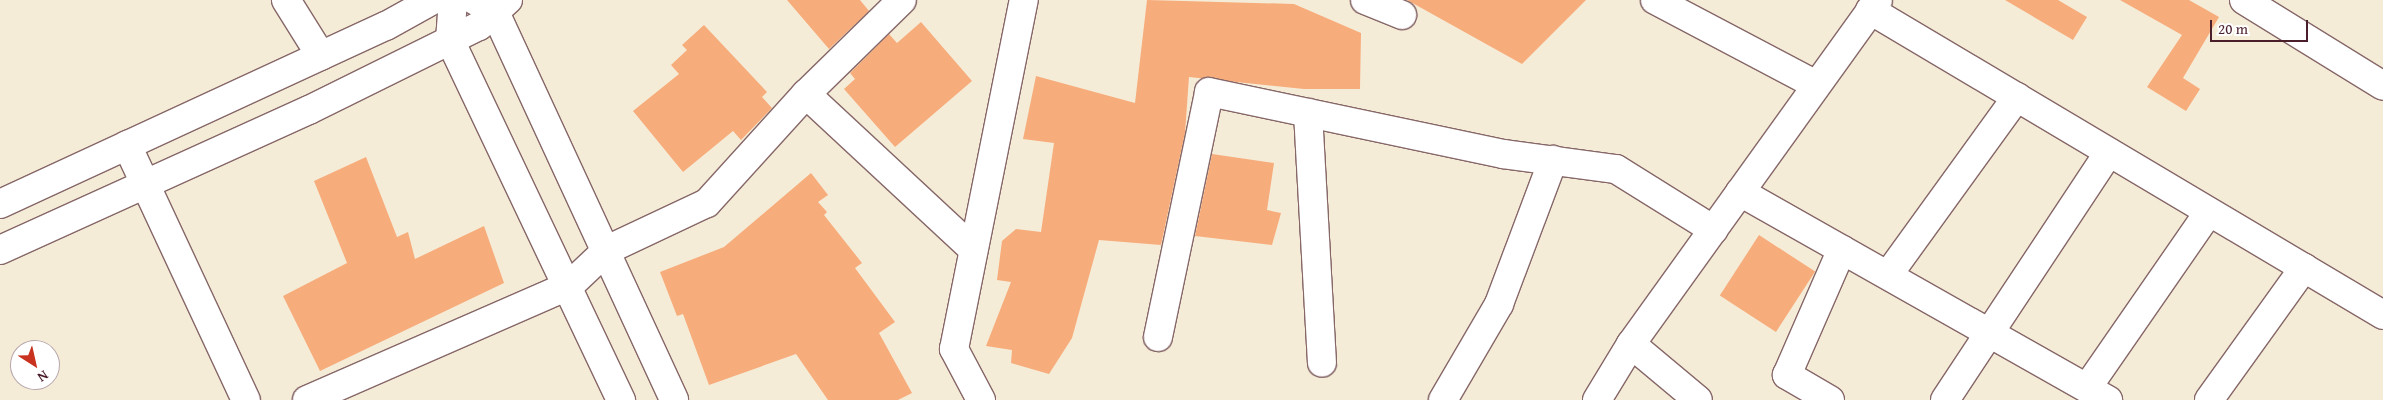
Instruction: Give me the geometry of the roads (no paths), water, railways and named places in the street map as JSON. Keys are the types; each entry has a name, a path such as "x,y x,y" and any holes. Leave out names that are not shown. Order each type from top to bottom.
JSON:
{"street":[{"path":"286,0 321,56"},
{"path":"0,204 321,56 433,0"},
{"path":"454,0 450,40 570,285 621,400"},
{"path":"307,400 570,285 607,250 706,204 806,94 902,0"},
{"path":"981,400 954,349 1024,0"},
{"path":"1365,0 1402,15"},
{"path":"1655,0 1816,86"},
{"path":"2244,0 2383,86"},
{"path":"0,250 145,184 480,26 492,4"},
{"path":"492,4 607,250 674,400"},
{"path":"1596,400 1631,344 1874,5 2017,98 2383,315"},
{"path":"1158,337 1209,92 1553,160 1616,169 1714,230"},
{"path":"806,94 973,249"},
{"path":"1888,275 2017,98"},
{"path":"1308,113 1322,362"},
{"path":"127,145 246,400"},
{"path":"1945,400 1987,331 2109,152"},
{"path":"1443,400 1499,304 1553,160"},
{"path":"1740,192 2098,394 2209,212"},
{"path":"1830,400 1787,375 1842,249"},
{"path":"2209,400 2304,268"},
{"path":"1631,344 1698,400"}]}
